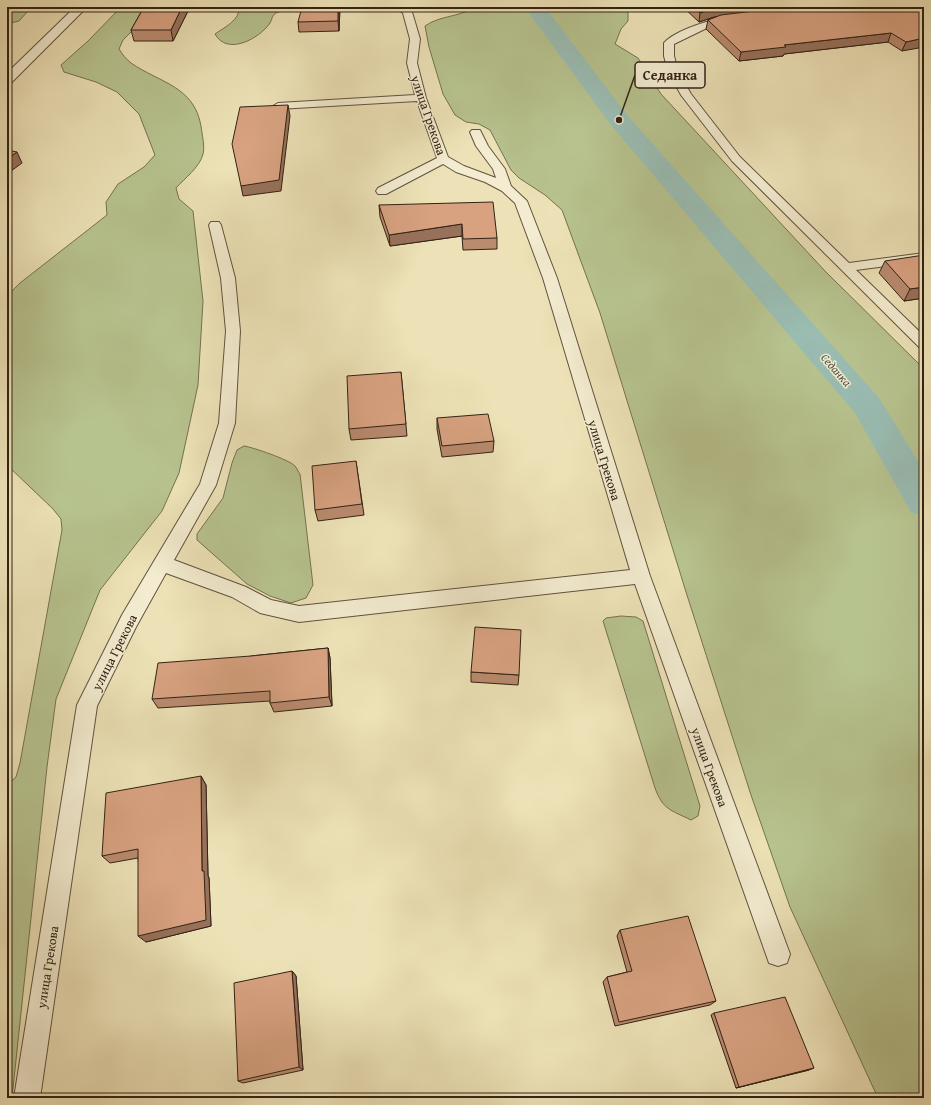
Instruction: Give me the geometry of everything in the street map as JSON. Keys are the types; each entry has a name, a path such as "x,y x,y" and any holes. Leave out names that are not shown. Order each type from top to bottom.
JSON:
{"street":[{"path":"7,80 81,7"}],"lane":[{"name":"улица Грекова","path":"402,7 407,12 415,39 412,63 421,98 443,159 460,169 506,188 522,201 550,278 641,576 778,954"},
{"path":"741,17 717,20 705,24 695,28 670,43 669,56 673,71 686,95 736,159 924,344"},
{"path":"278,106 421,98"},
{"path":"476,132 482,146 499,169 506,188"},
{"path":"382,191 443,159"},
{"name":"улица Грекова","path":"27,1098 87,705 129,621 208,485 227,422 232,331 228,278 215,225"},
{"path":"846,267 924,257"},
{"path":"163,564 239,592 267,607 299,614 641,576"}],"green space":[{"path":"7,7 68,7 28,11 19,21 7,24"},
{"path":"121,7 197,7 173,18 136,27 123,40 119,49 131,63 164,81 183,94 191,102 197,113 201,126 204,148 199,164 176,188 179,199 193,211 203,301 198,385 179,473 162,511 100,590 56,699 47,767 12,1098 7,1098 7,785 16,777 20,763 62,530 61,519 53,509 7,465 7,296 20,283 107,215 106,202 118,184 144,167 155,155 139,114 117,92 96,82 64,72 61,65 88,41"},
{"path":"239,7 320,7 281,11 273,16 270,23 258,35 243,43 227,44 220,40 215,34 227,26 237,16"},
{"path":"473,7 628,7 628,21 621,29 615,44 638,58 661,94 825,271 918,363 924,367 924,1098 878,1098 790,907 751,795 686,592 600,313 562,210 545,195 519,178 511,170 490,130 479,124 466,122 455,115 443,94 429,47 425,26 436,20 466,12"},
{"path":"244,446 279,457 292,463 300,474 313,585 306,598 291,603 270,596 247,584 197,540 197,534 223,498 237,450"},
{"path":"621,616 636,617 643,621 700,806 698,816 691,820 668,808 661,801 655,788 603,621 606,618"}],"building":[{"path":"144,7 182,7 171,30 131,30"},
{"path":"302,7 338,7 338,21 298,22"},
{"path":"694,7 716,7 700,13"},
{"path":"787,7 924,7 924,38 906,42 891,33 784,45 786,47 741,52 708,20 721,15"},
{"path":"288,105 279,180 241,186 232,144 240,107"},
{"path":"7,150 17,152 7,159"},
{"path":"493,202 497,238 463,239 462,224 389,235 379,205"},
{"path":"924,255 924,287 910,289 885,261"},
{"path":"401,372 406,424 349,429 347,376"},
{"path":"488,414 494,441 442,446 437,418"},
{"path":"356,461 362,504 315,510 312,466"},
{"path":"475,627 521,630 519,675 471,672"},
{"path":"328,648 329,697 270,703 270,691 152,699 158,663 251,656"},
{"path":"201,776 202,871 204,871 206,920 138,936 138,849 102,856 106,793"},
{"path":"688,916 716,1001 619,1022 607,977 632,971 620,930"},
{"path":"292,971 299,1067 238,1081 234,983"},
{"path":"785,997 814,1068 739,1087 714,1013"}],"waterway":[{"name":"Седанка","path":"537,7 538,12 619,120 867,406 924,502"}],"place":[{"name":"Седанка","path":"619,120"}]}
